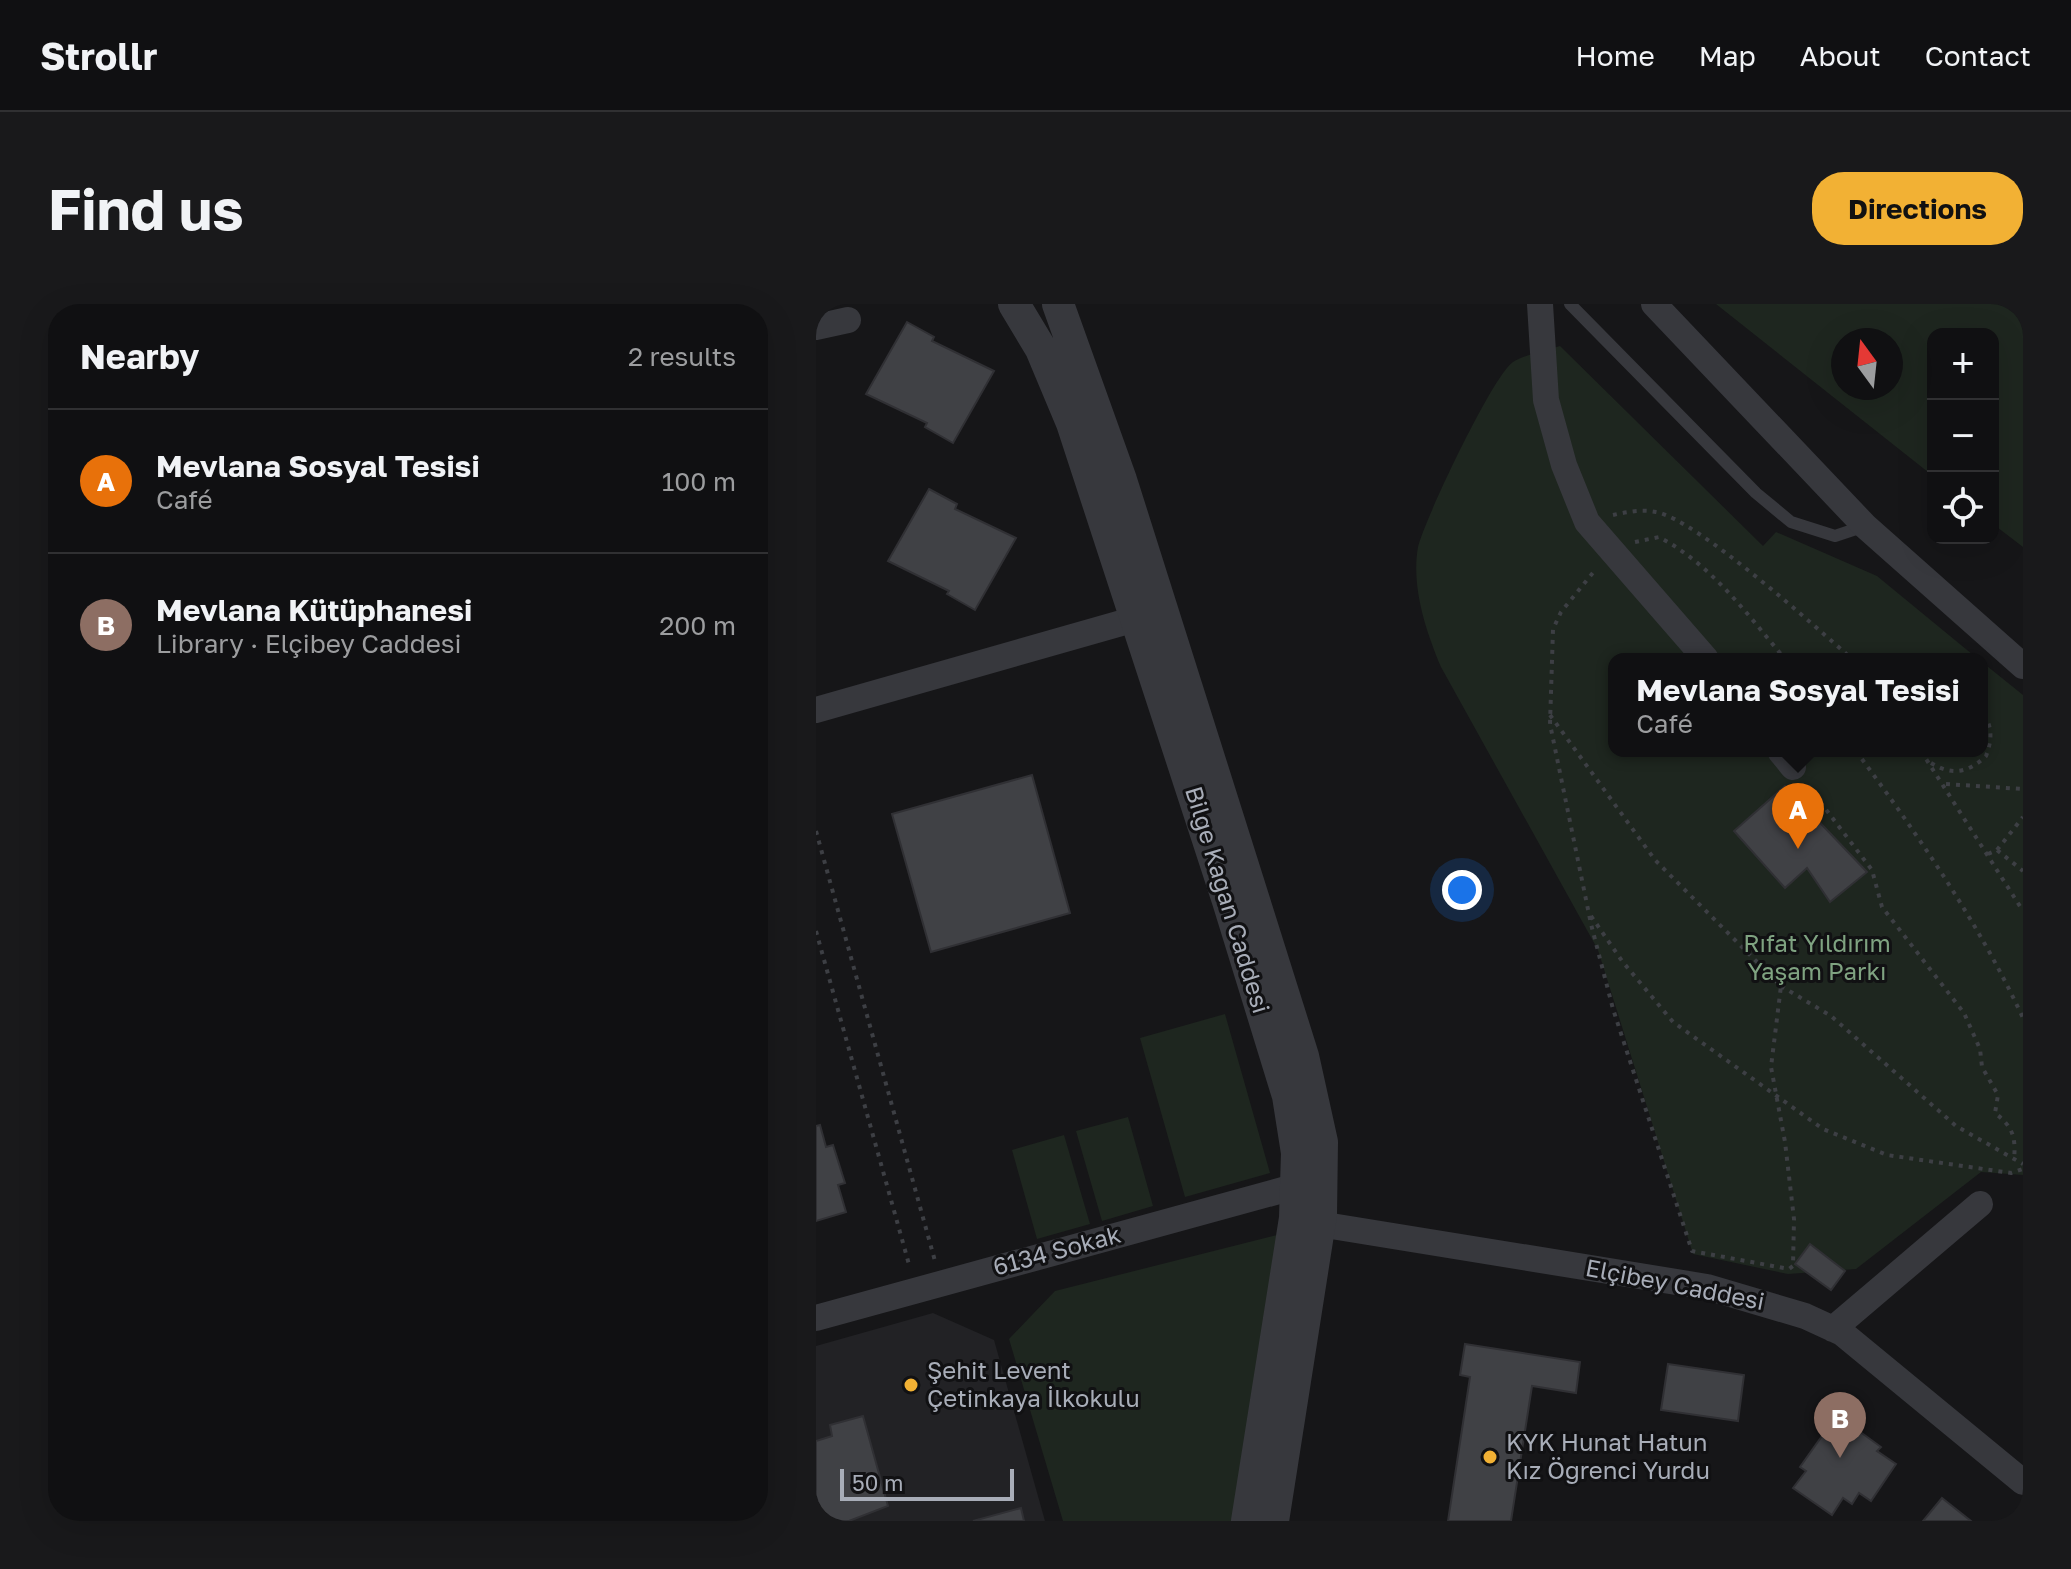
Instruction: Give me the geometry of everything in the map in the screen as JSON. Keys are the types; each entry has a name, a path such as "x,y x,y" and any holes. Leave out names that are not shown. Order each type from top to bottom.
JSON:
{"street":[{"name":"Bilge Kağan Caddesi","path":"1014,304 1058,386 1139,618 1288,1096 1297,1153 1297,1186 1247,1521"},
{"name":"Bilge Kağan Caddesi","path":"1058,304 1121,480 1303,1056 1322,1142 1323,1191 1319,1224 1273,1521"},
{"path":"1540,304 1541,366 1546,400 1564,465 1587,522 1701,653"},
{"path":"1654,304 1865,526 2023,666"},
{"path":"816,327 848,320"},
{"path":"816,710 1139,618"},
{"name":"6134 Sokak","path":"816,1318 1297,1186"},
{"path":"1833,1329 1980,1204"},
{"name":"Elçibey Caddesi","path":"1319,1224 1707,1287 1767,1302 1833,1329 2023,1482"}],"lane":[{"path":"1570,304 1756,493 1791,522 1835,536 1865,526"}],"path":[{"path":"1587,522 1628,512 1657,512 1679,523 1756,578 1845,653"},
{"path":"1588,912 1622,961 1673,1022 1777,1097 1823,1129 1887,1155 2011,1173 2023,1167 1956,1126 1831,1016 1781,986 1655,860 1550,715 1588,912 1625,1048 1692,1251 1789,1269 1793,1266 1794,1219 1777,1097 1771,1067 1781,986"},
{"path":"1988,720 1988,750"},
{"path":"1860,757 1926,848 2006,981 2023,1018"},
{"path":"1925,757 1945,784 2023,911"},
{"path":"1927,761 1944,771 1956,773 1978,764 1985,757"},
{"path":"1786,759 1872,870 1882,907 1964,1013 1980,1049 1982,1067 1998,1095 1995,1113 2008,1124 2016,1139 2014,1160"},
{"path":"1945,784 2023,789"},
{"path":"1988,854 1997,850 2023,817"},
{"path":"816,831 942,1283"},
{"path":"1997,850 2023,871"},
{"path":"816,931 916,1290"}],"shaded area":[{"name":"Şehit Levent Çetinkaya İlkokulu","path":"933,1313 994,1340 1045,1521 816,1521 816,1346"}],"green space":[{"path":"1716,304 2023,304 2023,547 1999,529 1999,328 1927,328 1927,471 1837,400 1903,400 1903,328 1831,328 1831,395"},
{"name":"Rıfat Yıldırım Yaşam Parkı","path":"1560,346 1763,546 1776,532 1877,576 1971,653 1608,653 1608,757 1988,757 1988,667 2023,695 2023,1175 1981,1172 1856,1269 1788,1274 1693,1254 1598,950 1441,667 1425,624 1418,593 1416,562 1423,532 1460,450 1503,373 1513,362"},
{"path":"1225,1014 1270,1173 1185,1197 1140,1038"},
{"path":"1128,1117 1153,1206 1102,1221 1076,1131"},
{"path":"1064,1135 1090,1224 1037,1239 1012,1150"},
{"path":"1285,1233 1240,1521 1063,1521 1009,1339 1055,1291"}],"building":[{"path":"907,322 934,337 932,341 994,371 953,443 925,427 927,423 866,394"},
{"path":"929,489 957,504 955,509 1016,538 975,610 947,594 949,591 888,561"},
{"path":"1032,775 1070,913 931,952 892,814"},
{"path":"1785,786 1867,872 1830,902 1807,868 1785,888 1734,831"},
{"path":"820,1125 826,1147 833,1145 845,1183 838,1185 846,1212 816,1221 816,1126"},
{"path":"1810,1244 1845,1271 1831,1290 1795,1264"},
{"name":"KYK Hunat Hatun Kız Öğrenci Yurdu","path":"1465,1344 1580,1362 1576,1393 1532,1386 1511,1521 1448,1521 1470,1377 1460,1375"},
{"path":"1668,1364 1744,1375 1738,1421 1661,1410"},
{"path":"1837,1415 1881,1447 1877,1451 1896,1464 1871,1501 1859,1493 1852,1504 1843,1498 1832,1515 1793,1488 1806,1471 1800,1467"},
{"path":"863,1416 888,1506 849,1521 816,1521 816,1441 832,1436 830,1425"},
{"path":"1942,1498 1971,1521 1923,1521"},
{"path":"1021,1508 1024,1521 973,1521"}],"place":[{"name":"Mevlana Sosyal Tesisi","path":"1798,849"},
{"name":"Şehit Levent Çetinkaya İlkokulu","path":"911,1385"},
{"name":"KYK Hunat Hatun Kız Öğrenci Yurdu","path":"1490,1457"},
{"name":"Mevlana Kütüphanesi","path":"1840,1458"}]}
